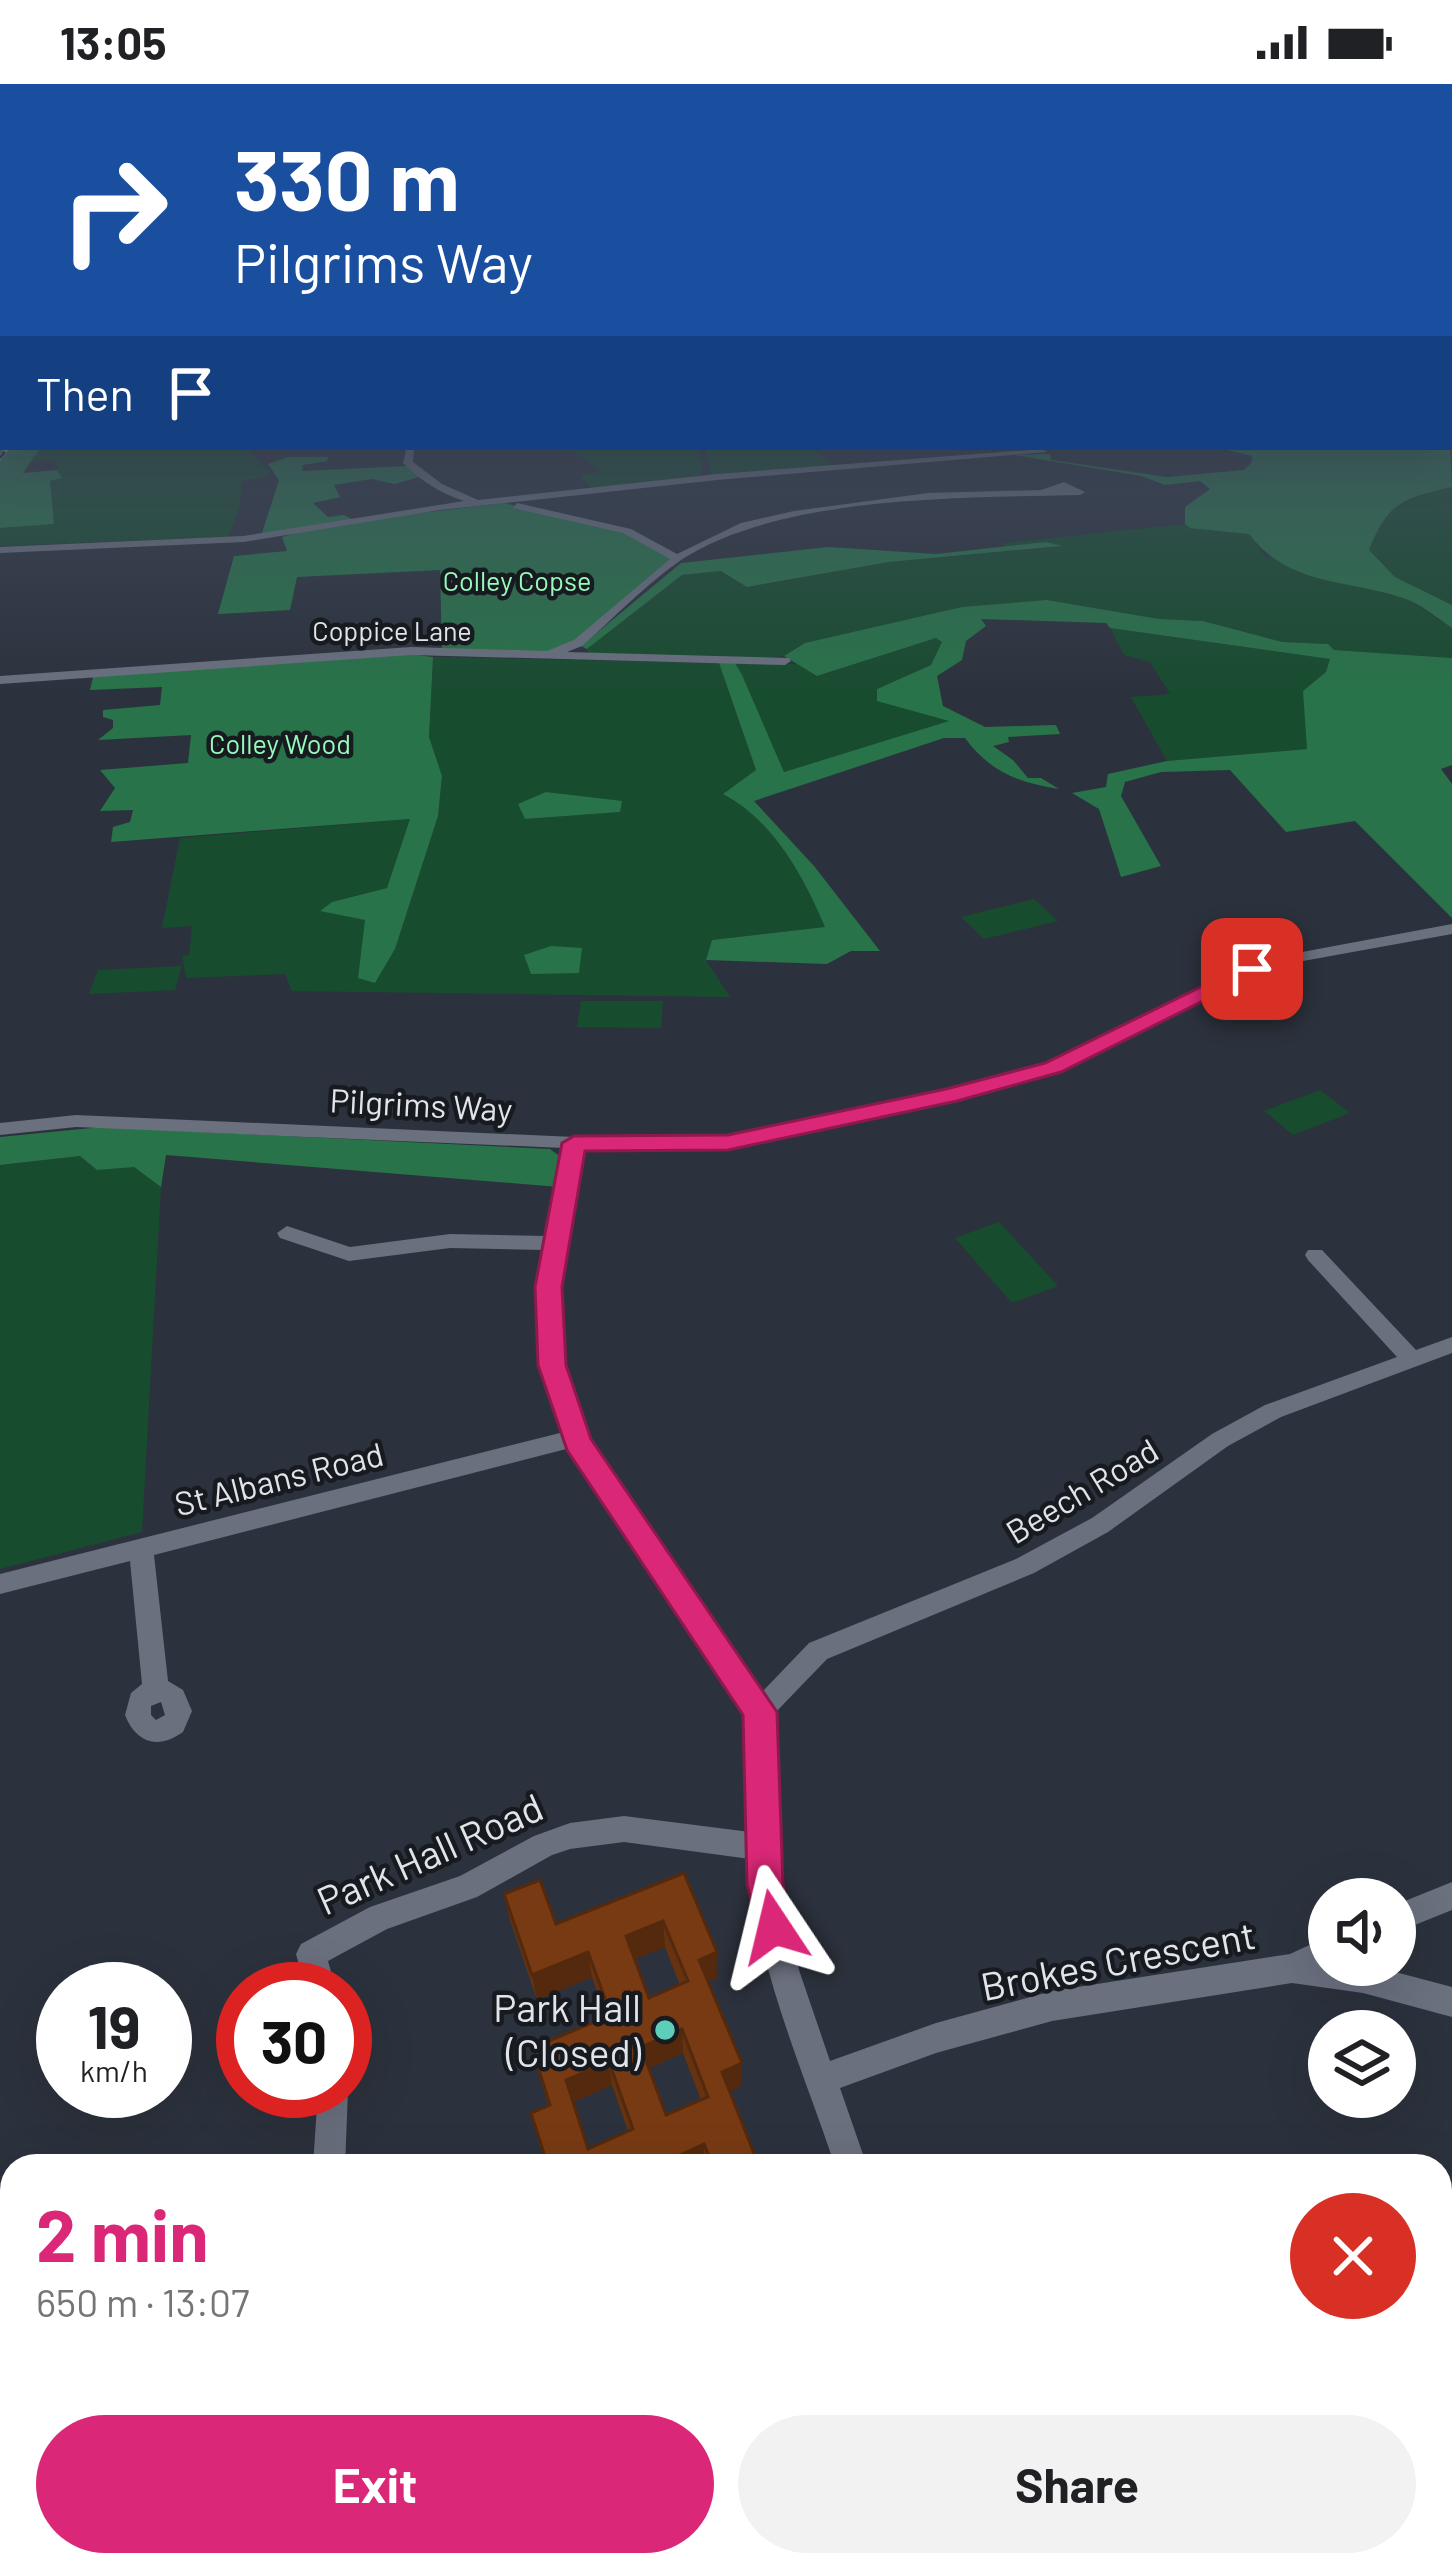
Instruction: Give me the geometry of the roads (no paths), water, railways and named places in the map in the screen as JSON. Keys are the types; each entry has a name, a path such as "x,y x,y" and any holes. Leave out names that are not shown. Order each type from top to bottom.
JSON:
{"street":[{"path":"408,462 447,492 614,527 646,538 677,558"},
{"path":"0,550 243,538 483,502 896,462"},
{"path":"534,657 578,643 677,558 745,525 928,496 1046,491"},
{"name":"Coppice Lane","path":"0,680 390,652 784,661"},
{"name":"Pilgrims Way","path":"0,1130 76,1121 574,1143 728,1142 948,1096 1053,1067 1265,963 1452,929"},
{"path":"574,1143 555,1243 547,1330 552,1365 575,1438 760,1712 765,1885 784,1970 847,2154"},
{"path":"287,1233 349,1255 450,1241 555,1243"},
{"path":"1315,1255 1410,1357"},
{"name":"Beech Road","path":"760,1712 818,1651 1025,1565 1100,1525 1220,1440 1273,1412 1452,1345"},
{"name":"St Albans Road","path":"0,1584 575,1438"},
{"path":"141,1548 156,1693"},
{"name":"Park Hall Road","path":"313,1962 311,1954 380,1917 467,1887 544,1844 570,1836 596,1830 657,1831 763,1847"},
{"path":"1416,1911 1452,1896"},
{"name":"Brokes Crescent","path":"1292,1968 1308,1960"},
{"name":"Brokes Crescent","path":"823,2079 937,2038 1052,2006 1292,1968 1363,1978 1452,2002"},
{"path":"330,2154 332,2118"}],"place":[{"name":"Park Hall (Closed)","path":"665,2030"}],"park label":[{"name":"Colley Copse","path":"517,582"},
{"name":"Colley Wood","path":"280,745"}]}
